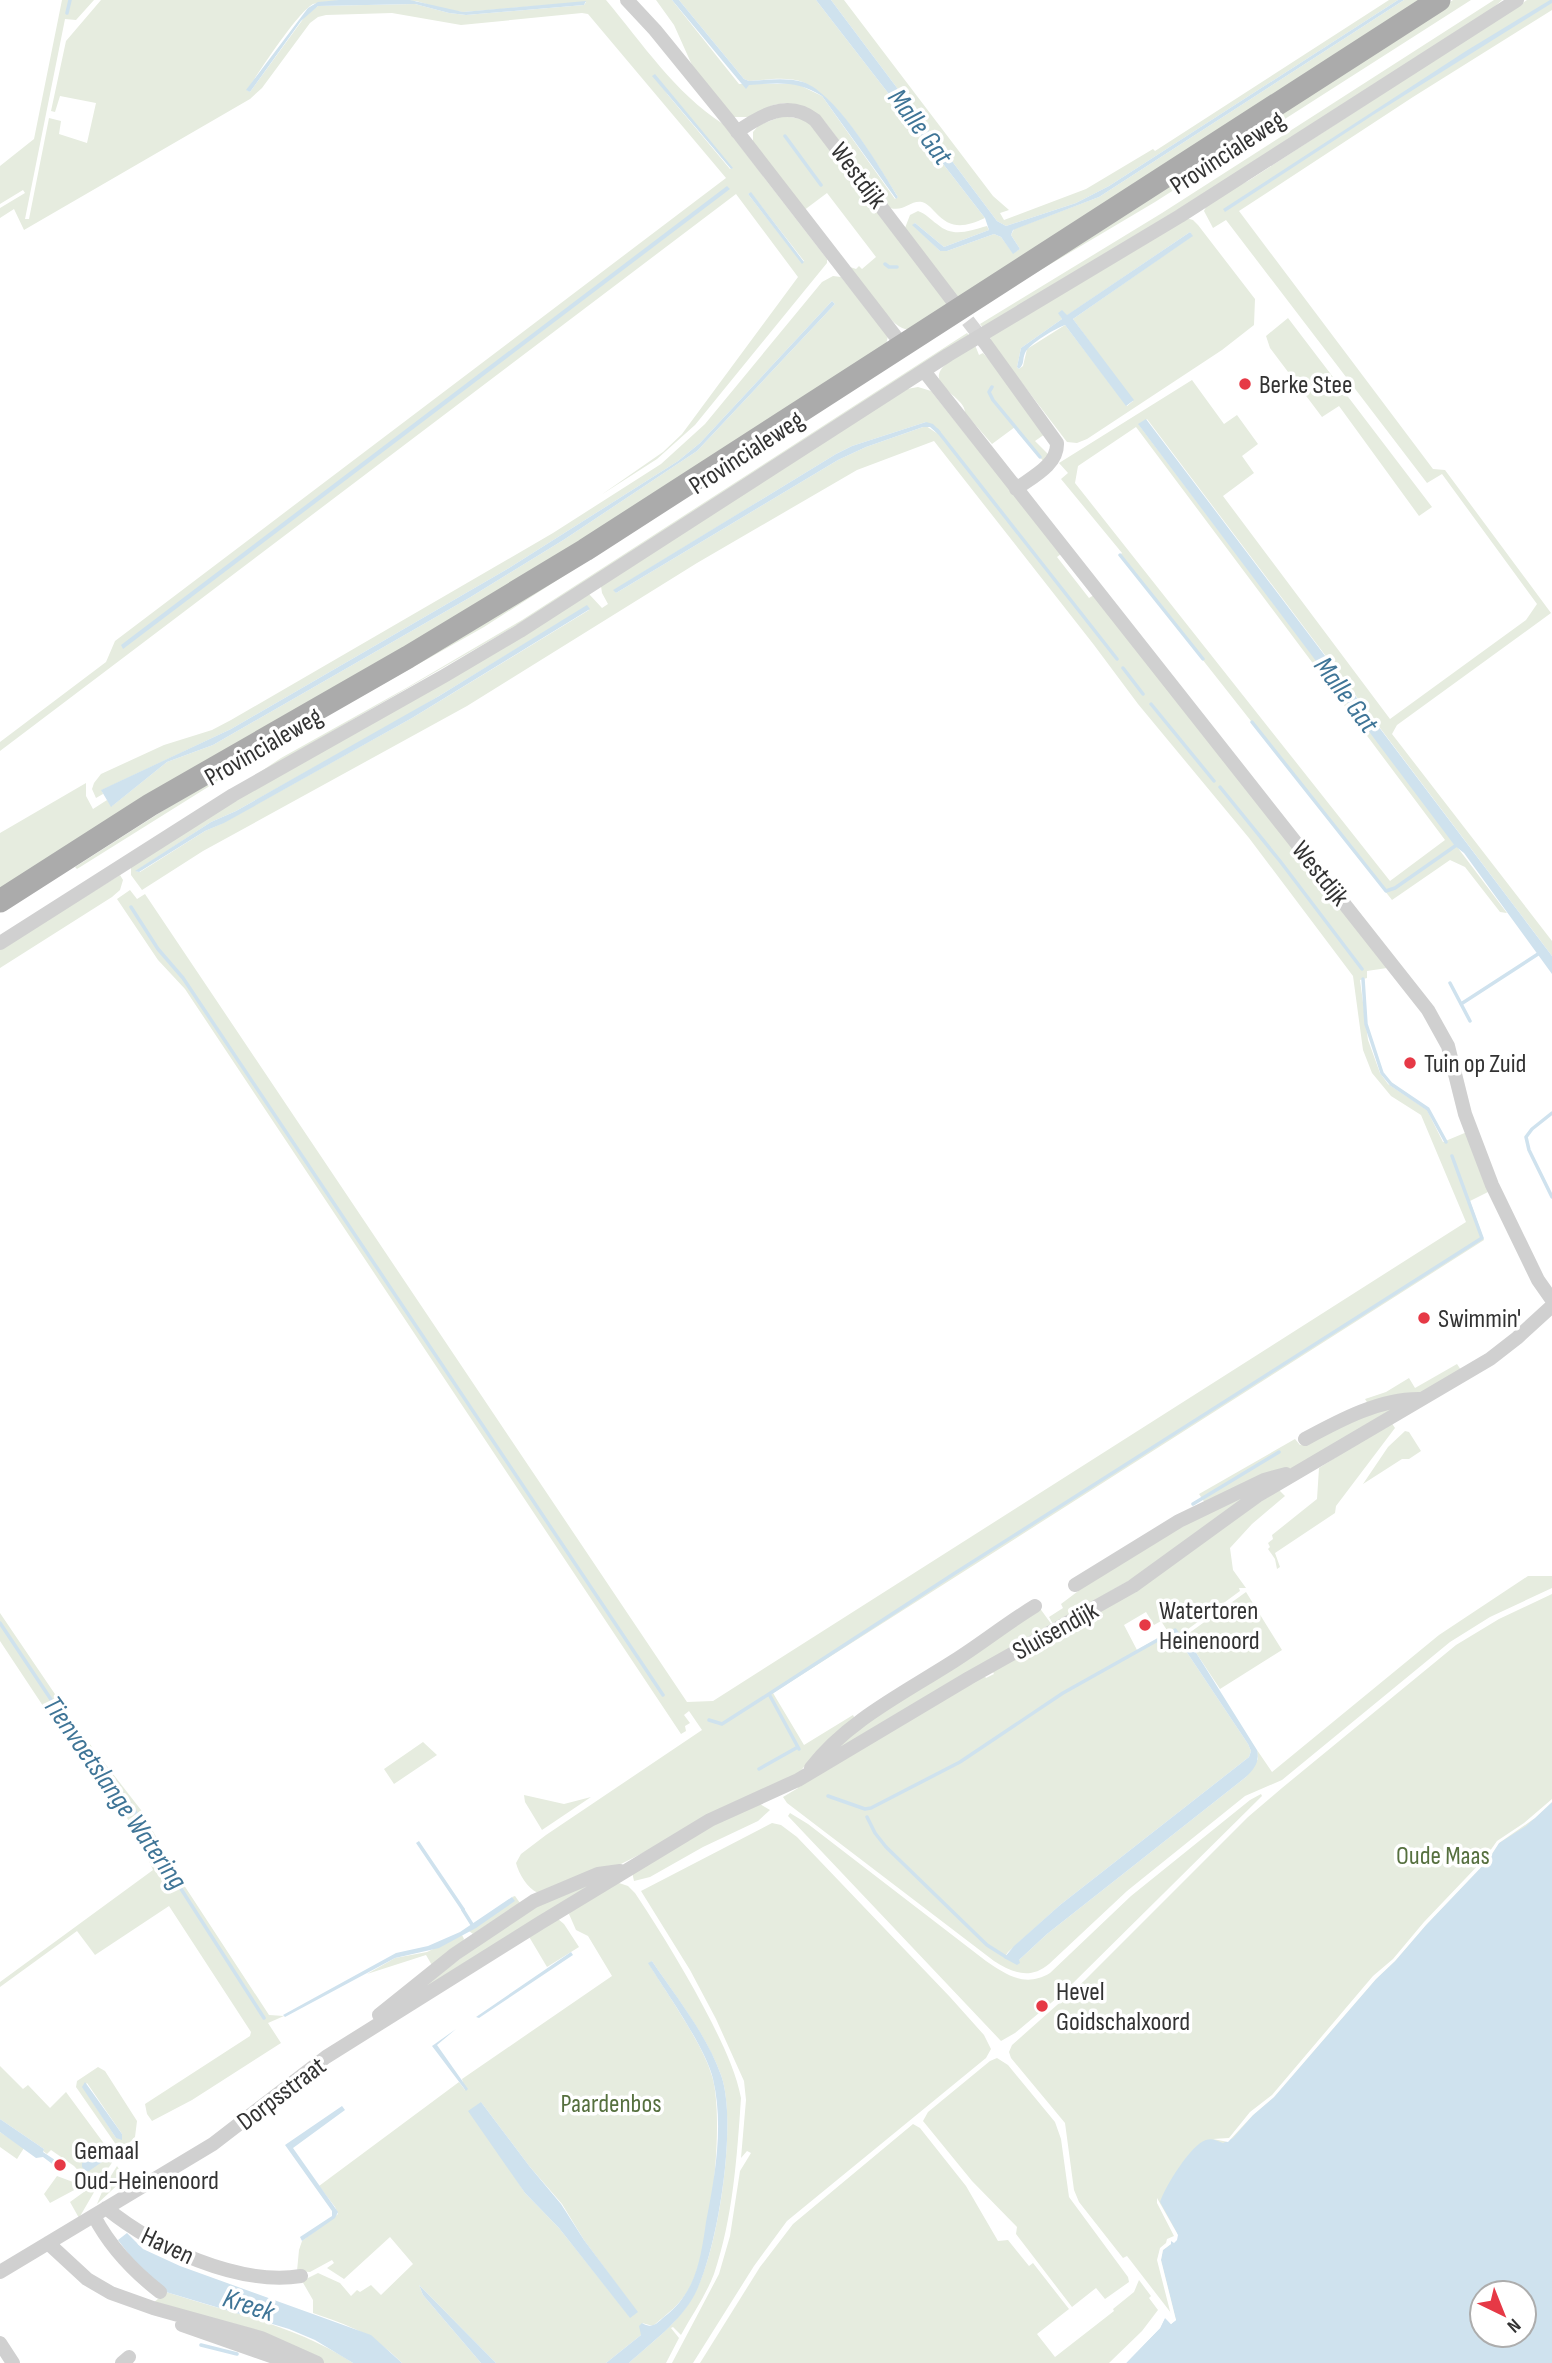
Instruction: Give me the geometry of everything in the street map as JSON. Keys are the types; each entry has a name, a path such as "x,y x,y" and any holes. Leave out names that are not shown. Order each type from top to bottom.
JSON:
{"main road":[{"name":"Provincialeweg","path":"0,901 150,805 469,621 585,550 1439,0"},
{"name":"Provincialeweg","path":"0,910 152,813 195,781"}],"street":[{"path":"627,0 666,42 903,346"},
{"name":"Provincialeweg","path":"0,943 233,795 520,631 924,371 1180,216 1517,0"},
{"name":"Westdijk","path":"737,132 760,117 778,110 802,112 816,120 952,300"},
{"path":"985,343 1057,443 1056,454 1051,462 1016,489"},
{"name":"Westdijk","path":"924,371 1428,1010 1448,1046 1465,1114 1492,1185 1538,1280 1552,1300"},
{"name":"Sluisendijk","path":"560,1910 710,1820 806,1776 980,1672 1144,1579 1237,1510 1504,1349 1552,1306"},
{"name":"Sluisendijk","path":"1305,1439 1338,1422 1384,1405 1402,1399 1423,1399"},
{"name":"Sluisendijk","path":"1075,1586 1185,1518 1264,1480 1296,1473"},
{"name":"Sluisendijk","path":"806,1776 820,1757 858,1722 1034,1606"},
{"name":"Dorpsstraat","path":"347,2044 373,2019 443,1964 534,1901 598,1874 624,1871"},
{"name":"Dorpsstraat","path":"0,2272 219,2140 347,2044 560,1910"},
{"name":"Haven","path":"100,2212 120,2219 156,2242 205,2262 267,2277 301,2276"},
{"name":"Haven","path":"100,2212 104,2233 133,2269 160,2292"},
{"name":"Haven","path":"104,2233 120,2219"},
{"path":"48,2243 77,2271 118,2297 261,2338 317,2363"},
{"path":"153,2308 183,2325 291,2363"},
{"path":"0,2343 13,2363"}],"green space":[{"path":"62,0 94,0 76,20 65,19 25,219 29,219 49,118 61,121 59,134 87,143 96,103 60,96 55,112 51,111 66,41 101,0 373,0 313,4 297,19 278,44 247,90 250,92 306,15 318,6 415,4 466,15 584,5 586,2 463,12 416,1 390,0 606,0 674,82 723,124 827,259 827,263 695,425 657,459 601,495 663,452 682,434 798,277 736,194 0,751 0,742 106,662 115,641 726,178 588,14 582,13 461,25 392,13 318,17 310,23 262,88 250,99 24,230 14,209 0,218 0,208 25,193 23,190 0,204 0,166 34,139","holes":["654,75 732,168 730,169","751,193 804,261 802,263 748,194"]},
{"path":"656,0 672,0 739,84 797,84 822,96 895,199 898,197 868,150 844,117 817,90 797,80 744,79 679,0 816,0 985,218 958,225 947,222 922,202 890,208 825,122 785,103 773,105 749,117 734,117 696,74 674,25"},
{"path":"831,0 844,0 993,196 1009,210 1000,213 1004,220 1086,189 1153,149 1155,151 1389,0 1398,0 1109,186 1076,203 1006,226 997,221"},
{"path":"1404,0 1428,0 959,300 905,228 910,215 918,211 949,231 961,232 987,226 989,230 944,247 915,223 913,225 940,251 947,251 994,234 1001,237 1013,253 1020,249 1011,235 1014,229 1099,197"},
{"path":"1453,0 1471,0 1155,202 1022,281"},
{"path":"1494,0 1502,0 1209,191 983,328 980,324 1162,213"},
{"path":"1527,0 1552,0 1552,10 1239,211 1433,469 1445,470 1551,613 1397,725 1392,734 1552,941 1552,956 1147,419 1139,425 1507,913 1500,912 1465,867 1450,860 1392,900 1120,555 1122,553 1061,479 1068,473 1059,463 1192,380 1224,424 1237,415 1258,444 1242,456 1254,473 1223,496 1390,719 1526,620 1537,604 1442,474 1427,483 1226,220 1213,228 1204,211 1207,206 1223,193 1248,181","holes":["1136,427 1445,840 1390,881 1075,483 1078,466"]},
{"path":"783,116 807,120 949,306 910,329 899,326 884,312 850,267 856,269 859,266 862,269 876,257 827,193 803,211 753,142 753,132 759,125"},
{"path":"1186,218 1198,225 1255,299 1254,325 1222,350 1077,443 1067,442 989,340 989,336","holes":["1190,232 1192,236 1073,319 1133,401 1127,406 1065,325 1027,349 1023,366 1019,369 1017,367 1021,348 1062,319 1059,313 1062,311 1066,316"]},
{"path":"833,276 841,277 888,336 886,345 640,508 0,894 0,833 86,783 86,796 93,809 107,800 112,806 167,762 213,745 469,598 565,539 697,451 835,304 832,301 700,443 678,461 509,568 231,729 102,790 103,794 96,798 92,789 101,774 164,745 212,730 231,720 553,533 661,464 705,424 822,282"},
{"path":"1288,318 1432,507 1419,516 1339,406 1322,417 1270,348 1266,336"},
{"path":"967,333 970,336 522,622 248,780 281,758 522,620"},
{"path":"975,345 979,355 983,353 991,362 1045,434 1035,441 1049,455 1043,461 1015,427 992,444 965,413 959,401 942,384 940,371"},
{"path":"918,387 931,391 1061,554 1057,557 1089,598 1094,595 1387,968 1367,971 1367,978 1360,980 1368,1040 1380,1073 1388,1084 1427,1110 1443,1142 1467,1132 1490,1191 1470,1201 1484,1240 773,1693 804,1745 853,1715 855,1719 824,1744 797,1775 619,1865 538,1893 527,1884 519,1872 516,1863 521,1854 702,1730 689,1711 684,1715 690,1723 681,1734 185,989 158,960 117,899 130,890 137,899 145,894 687,1702 713,1701 1466,1222 1421,1115 1391,1096 1372,1073 1363,1050 1353,976 1249,838 1138,704 934,441 857,470 697,563 467,706 203,851 142,890 131,875 131,865 218,809 589,594 602,608 608,604 601,586 907,389","holes":["926,422 938,434 926,426 838,460 616,593 614,590 836,454 852,446","587,606 589,610 412,718 205,831 140,872 136,871 211,822 236,811 406,716"]},
{"path":"637,529 484,627 272,747 77,869 75,867 211,780"},
{"path":"120,875 123,880 120,890 112,897 0,968 0,949"},
{"path":"1457,1364 1461,1370 1422,1392 1370,1407 1365,1399 1386,1392 1409,1378 1415,1388"},
{"path":"1407,1401 1297,1466 1205,1503 1199,1494 1295,1439 1300,1445 1320,1433"},
{"path":"1391,1422 1395,1428 1336,1506 1335,1513 1275,1553 1280,1567 1277,1569 1268,1543 1273,1539 1272,1535 1317,1499 1319,1468"},
{"path":"1405,1431 1409,1432 1421,1451 1409,1459 1402,1459 1363,1484 1388,1447"},
{"path":"1274,1479 1153,1567 1053,1624 1049,1617 1063,1608 1061,1604 1122,1558"},
{"path":"1279,1490 1285,1496 1252,1524 1230,1548 1233,1570 1246,1588 1239,1588 1240,1591 1178,1639 1248,1744 1251,1751 1249,1757 1060,1905 1004,1958 1019,1960 1047,1934 1246,1777 1258,1759 1257,1750 1272,1772 1439,1635 1528,1576 1552,1576 1552,1588 1490,1617 1450,1642 1282,1780 1245,1796 1127,1891 1049,1964 1028,1973 1008,1969 994,1961 787,1803 783,1797 798,1788 798,1785 984,1675 986,1678 994,1674 992,1670","holes":["1146,1612 1154,1625 1161,1621 1174,1641 1168,1645 1162,1636 1137,1650 1124,1625"]},
{"path":"1246,1592 1282,1650 1220,1689 1185,1636"},
{"name":"Oude Maas","path":"1552,1594 1552,1893 1178,2322 1127,2256 1123,2258 1079,2202 1074,2190 1065,2123 1011,2058 1009,2052 1012,2045 1084,1981 1248,1817 1282,1788 1456,1645 1499,1619"},
{"path":"1039,1607 1052,1625 820,1763 846,1736"},
{"path":"0,1613 82,1734 141,1810 178,1876 269,2015 284,2016 268,2023 281,2043 192,2100 152,2121 145,2104 250,2036 251,2032 169,1906 95,1955 77,1931 0,1987 0,1982 153,1870 133,1826 51,1718 0,1641"},
{"path":"423,1742 437,1755 394,1784 384,1769"},
{"path":"1261,1794 1262,1796 1064,1992 1015,2033 1001,2041 788,1816 790,1813 808,1824 986,1961 1016,1978 1032,1979 1050,1973 1131,1896"},
{"path":"524,1795 564,1804 591,1797 542,1830 525,1802"},
{"path":"760,1804 770,1810 758,1821 703,1847 650,1877 634,1881 632,1872 711,1825"},
{"path":"772,1823 781,1825 797,1837 950,1997 984,2035 991,2049 986,2058 787,2221 754,2266 693,2363 672,2363 719,2274 730,2236 740,2171 751,2153 747,2151 741,2158 746,2100 744,2081 690,1970 641,1891"},
{"path":"601,1879 385,2016 520,1913"},
{"name":"Paardenbos","path":"616,1882 628,1886 685,1973 729,2060 741,2098 730,2209 714,2274 681,2335 671,2328 679,2338 666,2363 629,2363 679,2316 701,2279 717,2222 726,2155 726,2096 721,2075 699,2030 652,1961 649,1964 701,2049 712,2076 716,2096 716,2151 710,2214 698,2268 690,2287 673,2308 653,2326 642,2323 641,2335 606,2363 496,2363 419,2285 423,2295 481,2363 402,2363 361,2332 313,2313 313,2300 302,2281 318,2273 340,2283 351,2296 357,2290 360,2292 371,2285 381,2295 413,2264 390,2237 344,2279 327,2268 334,2263 332,2260 310,2272 297,2271 302,2241 338,2214 319,2186 459,2082 465,2090 462,2079 612,1976 588,1936 576,1930 569,1914 571,1910","holes":["481,2102 562,2204 584,2240 637,2312 630,2317 559,2228 525,2193 496,2148"]},
{"path":"515,1896 520,1903 473,1934 469,1931 514,1901 512,1897"},
{"path":"558,1919 579,1947 547,1967 528,1935"},
{"path":"462,1935 464,1939 461,1944 433,1967 426,1955 367,1974 395,1958 427,1952"},
{"path":"997,2058 1008,2065 1055,2122 1061,2139 1069,2197 1128,2277 1129,2282 1105,2299 1096,2288 1072,2307 1016,2234 1017,2227 972,2181 923,2121 928,2112"},
{"path":"0,2066 23,2089 28,2085 50,2108 66,2092 108,2149 112,2148 114,2155 109,2167 79,2189 50,2203 44,2194 57,2176 81,2185 87,2180 74,2166 51,2150 47,2154 44,2149 0,2119"},
{"path":"98,2067 105,2071 137,2121 135,2137 124,2148 117,2146 76,2087 77,2081","holes":["87,2083 122,2134 116,2138 83,2087"]},
{"path":"913,2124 920,2128 966,2186 998,2241 1008,2240 1029,2266 1033,2263 1069,2309 1037,2334 1055,2357 1114,2311 1113,2309 1134,2292 1139,2280 1158,2310 1142,2331 1109,2363 700,2363 760,2267 793,2224"},
{"path":"0,2132 24,2148 17,2159 0,2147"},
{"path":"117,2166 125,2178 97,2204 104,2187"},
{"path":"100,2182 79,2218 70,2202"},
{"path":"166,2292 285,2329 353,2363 321,2363 151,2305"}],"water":[{"path":"410,0 463,12 586,1 584,5 466,15 415,4 318,6 301,21 250,92 246,90 308,8 318,2"},
{"path":"672,0 679,0 744,79 796,80 816,89 830,101 856,132 898,197 896,199 822,96 804,87 787,84 749,85 746,89"},
{"name":"Malle Gat","path":"816,0 831,0 997,221 1006,226 1076,203 1109,186 1398,0 1404,0 1099,197 1013,230 1011,235 1020,249 1013,254 1001,237 994,234 947,251 940,251 912,225 915,223 944,247 989,230 985,218"},
{"path":"1550,0 1552,3 1225,212 1223,209 1466,51"},
{"path":"655,74 733,168 731,169 652,76"},
{"path":"727,186 730,189 123,649 121,645"},
{"path":"751,192 804,262 802,264 748,194"},
{"path":"1190,232 1193,236 1073,319 1134,400 1126,406 1065,325 1032,345 1025,353 1021,367 1017,367 1021,348 1062,319 1058,313 1062,310 1067,315"},
{"path":"832,301 835,304 697,451 565,539 469,598 213,745 167,762 111,807 101,790 231,729 509,568 678,461 700,443"},
{"name":"Malle Gat","path":"1146,419 1552,956 1552,974 1464,853 1455,846 1138,424"},
{"path":"926,422 933,424 941,432 938,434 930,427 923,427 838,460 616,593 613,590 836,454 852,446"},
{"path":"587,605 590,609 412,718 205,831 139,872 135,871 211,822 236,811 439,696"},
{"path":"1185,1635 1257,1750 1256,1765 1246,1777 1047,1934 1017,1965 1004,1958 1014,1946 1060,1905 1249,1757 1251,1751 1248,1744 1178,1639"},
{"path":"1552,1802 1552,2363 1126,2363 1160,2328 1165,2317 1171,2324 1176,2320 1161,2260 1163,2250 1171,2241 1174,2242 1177,2233 1160,2202 1186,2157 1206,2140 1223,2143 1233,2138 1253,2115 1274,2097 1376,1979 1488,1860 1499,1843 1526,1826"},
{"path":"419,1841 465,1911 462,1911 416,1843"},
{"path":"512,1897 515,1901 476,1928 439,1948 395,1958 285,2017 283,2015 396,1953 428,1946 460,1932"},
{"path":"571,1952 573,1955 479,2018 476,2017"},
{"path":"652,1961 699,2030 721,2075 726,2096 727,2123 723,2185 711,2247 703,2274 689,2304 665,2331 629,2363 606,2363 641,2335 639,2326 642,2323 649,2326 656,2324 683,2298 694,2277 701,2254 715,2169 718,2115 713,2079 694,2036 648,1963"},
{"path":"456,2029 437,2045 468,2089 466,2091 432,2046"},
{"path":"85,2082 122,2134 122,2140 116,2138 82,2087"},
{"path":"481,2102 561,2204 584,2240 638,2312 630,2318 559,2228 525,2193 468,2111"},
{"path":"342,2106 345,2110 293,2148 338,2212 335,2218 302,2241 300,2237 332,2216 332,2211 285,2145"},
{"path":"0,2119 44,2149 43,2152 58,2162 55,2166 43,2157 36,2158 0,2132"},
{"path":"107,2153 109,2157 89,2171 82,2167 82,2163"},
{"name":"Kreek","path":"127,2233 143,2249 180,2266 371,2335 402,2363 353,2363 315,2340 289,2329 166,2292 134,2261 118,2240"},
{"path":"419,2285 496,2363 481,2363 423,2295"}],"pier":[{"path":"1552,1799 1535,1818 1499,1843 1488,1860 1376,1979 1274,2097 1228,2142 1213,2139 1229,2138 1250,2112 1272,2095 1373,1976 1393,1959 1485,1858 1497,1841"},
{"path":"1157,2198 1178,2235 1174,2243 1171,2241 1163,2250 1161,2260 1176,2320 1171,2324 1165,2318 1160,2328 1123,2363 1159,2323 1162,2315 1166,2314 1172,2319 1157,2260 1160,2248 1167,2239 1174,2236"}],"waterway":[{"path":"67,13 70,0"},
{"path":"785,136 821,185"},
{"path":"885,264 897,267"},
{"path":"992,387 989,392 993,400 1040,457"},
{"path":"937,430 1117,659"},
{"path":"1120,555 1203,659"},
{"path":"1123,668 1143,694"},
{"path":"1151,704 1214,781"},
{"path":"1252,722 1386,891 1395,888 1458,844"},
{"path":"1220,787 1362,969"},
{"path":"131,907 158,949 183,978 663,1695"},
{"path":"1461,1004 1538,954"},
{"path":"1363,979 1366,1024 1382,1073 1391,1084 1428,1109 1446,1142"},
{"path":"1450,983 1470,1021"},
{"path":"1552,1113 1526,1137 1529,1150 1552,1197"},
{"path":"769,1694 1482,1238 1452,1156"},
{"path":"1193,1504 1279,1452"},
{"name":"Tienvoetslange Watering","path":"0,1623 52,1701 133,1808 165,1864 264,2018"},
{"path":"1170,1633 1175,1630 1181,1639"},
{"path":"828,1796 865,1809 871,1808 960,1762 1063,1693 1163,1637"},
{"path":"709,1720 722,1724 769,1694 799,1749"},
{"path":"759,1769 798,1747"},
{"path":"867,1817 886,1847 987,1945 1006,1957"},
{"name":"Tienvoetslange Watering","path":"463,1910 473,1926"},
{"path":"201,2345 237,2354"}],"tunnel":[{"path":"955,304 985,343"}],"place":[{"name":"Berke Stee","path":"1245,384"},
{"name":"Tuin op Zuid","path":"1410,1063"},
{"name":"Swimmin'","path":"1424,1318"},
{"name":"Watertoren Heinenoord","path":"1145,1625"},
{"name":"Hevel Goidschalxoord","path":"1042,2006"},
{"name":"Gemaal Oud-Heinenoord","path":"60,2165"}]}
